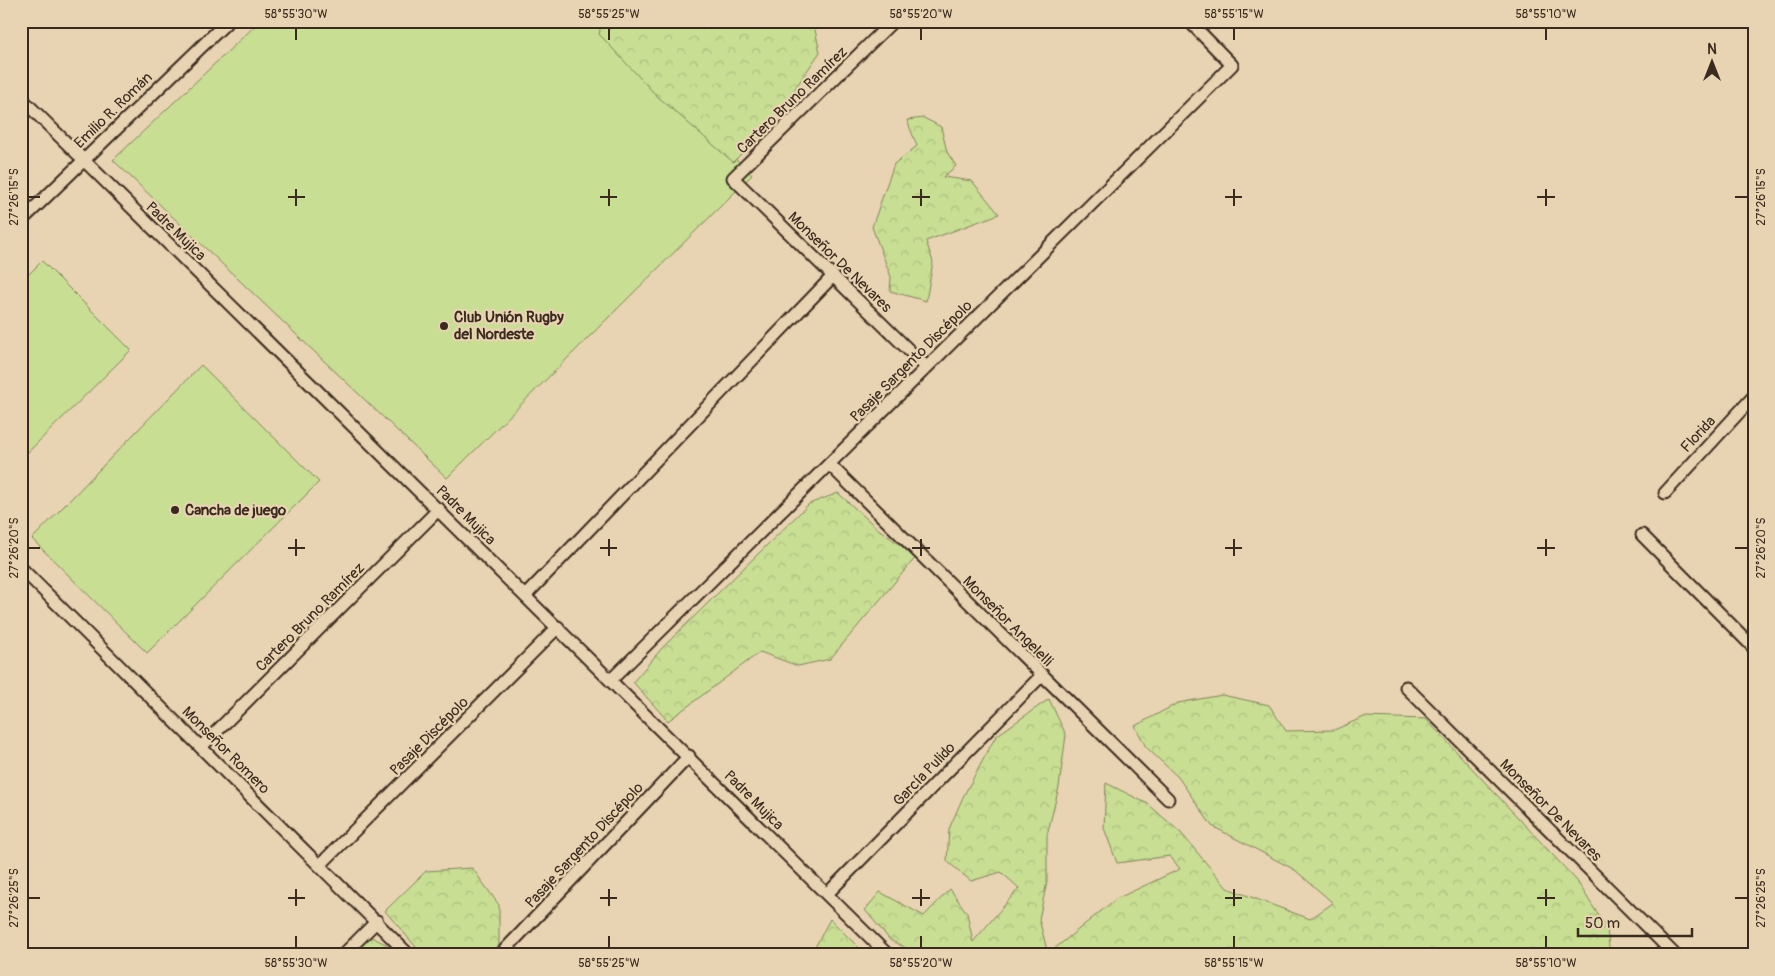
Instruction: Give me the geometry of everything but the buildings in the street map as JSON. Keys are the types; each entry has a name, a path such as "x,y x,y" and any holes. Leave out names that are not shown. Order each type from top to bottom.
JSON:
{"street":[{"name":"Emilio R. Román","path":"21,221 228,21"},
{"name":"Cartero Bruno Ramírez","path":"733,178 893,21"},
{"name":"Pasaje Sargento Discépolo","path":"611,680 1232,65 1189,21"},
{"name":"Padre Mujica","path":"21,98 689,756 888,955"},
{"name":"Monseñor De Nevares","path":"733,178 926,367"},
{"path":"526,595 833,276"},
{"name":"Florida","path":"1664,493 1754,396"},
{"name":"Monseñor Angelelli","path":"829,464 1168,799"},
{"name":"Cartero Bruno Ramírez","path":"202,747 439,510"},
{"path":"1642,535 1754,648"},
{"name":"Monseñor Romero","path":"21,568 409,955"},
{"name":"Pasaje Discépolo","path":"320,865 558,628"},
{"name":"García Pulido","path":"827,894 1042,675"},
{"name":"Monseñor De Nevares","path":"1406,688 1675,955"},
{"name":"Pasaje Sargento Discépolo","path":"500,955 689,756"},
{"path":"343,955 377,921"}],"green space":[{"name":"Club Unión Rugby del Nordeste","path":"260,21 594,21 752,175 447,478 113,160"},
{"path":"602,21 813,21 820,52 770,125 733,162 656,95 599,34"},
{"path":"924,118 941,127 947,152 956,166 943,177 972,181 999,214 926,241 933,262 926,301 890,291 891,277 872,227 894,164 917,146 907,120"},
{"path":"42,261 131,350 21,459 21,282"},
{"name":"Cancha de juego","path":"201,365 319,482 147,653 32,539"},
{"path":"838,493 877,528 916,557 830,659 798,666 760,652 668,721 633,682 663,647 809,504"},
{"path":"1222,695 1269,705 1286,731 1334,730 1364,717 1426,719 1577,881 1607,929 1610,955 920,955 890,940 865,910 880,892 924,916 950,889 967,913 973,942 1019,888 1001,872 971,881 947,861 949,829 963,797 996,736 1049,699 1066,735 1059,787 1047,835 1047,882 1039,919 1048,954 1116,899 1180,869 1170,856 1117,863 1104,828 1106,783 1148,804 1181,833 1227,888 1310,919 1333,903 1295,870 1212,826 1178,777 1146,747 1135,726 1178,703"},
{"path":"472,868 499,905 499,955 423,955 385,911 426,871"},
{"path":"830,919 866,955 811,955"},
{"path":"360,931 393,948 399,955 349,955"}],"place":[{"name":"Club Unión Rugby del Nordeste","path":"444,326"},
{"name":"Cancha de juego","path":"175,510"}]}
